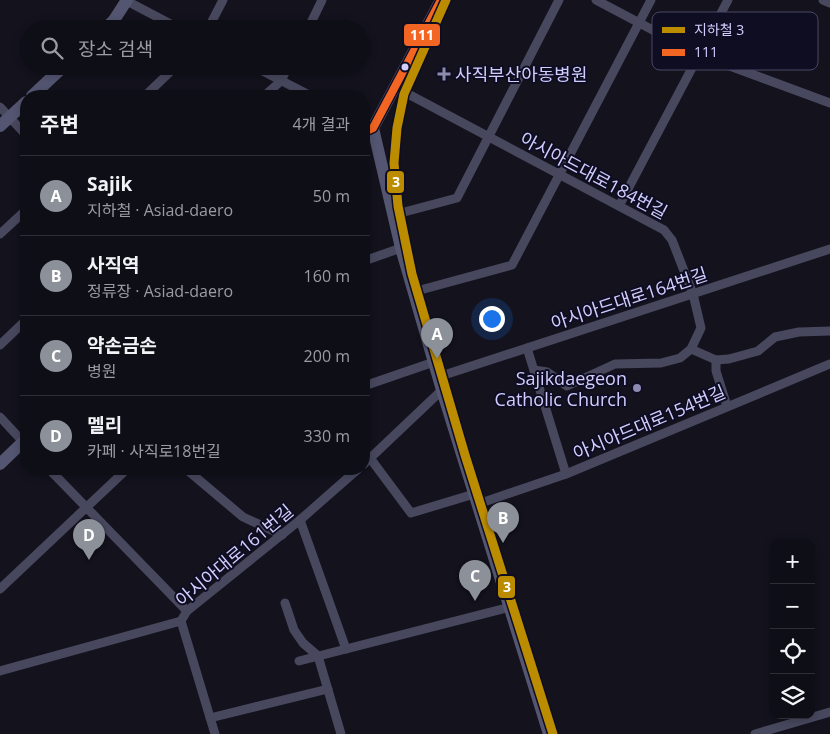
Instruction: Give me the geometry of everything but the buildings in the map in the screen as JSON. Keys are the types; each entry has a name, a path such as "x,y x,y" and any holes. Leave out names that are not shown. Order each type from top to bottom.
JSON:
{"main road":[{"path":"114,20 126,0"},
{"path":"370,124 395,87 441,0"},
{"path":"38,90 54,75"},
{"path":"5,122 20,108"},
{"path":"370,138 440,383 550,734"},
{"path":"0,464 20,446"}],"street":[{"path":"126,0 163,20"},
{"path":"213,20 223,0"},
{"path":"312,20 322,0"},
{"path":"393,214 457,198 559,0"},
{"path":"596,0 652,29"},
{"path":"413,292 512,265 651,0"},
{"path":"722,12 728,0"},
{"path":"823,0 830,2"},
{"path":"619,206 692,70"},
{"path":"741,70 830,103"},
{"path":"151,90 167,75"},
{"path":"271,75 300,90"},
{"path":"270,90 284,75"},
{"name":"아시아드대로184번길","path":"395,87 664,230 672,240 693,294 701,328 691,349"},
{"path":"0,107 5,122 20,131"},
{"path":"0,234 20,216"},
{"path":"370,259 401,248"},
{"name":"아시아드대로164번길","path":"440,383 527,348 830,249"},
{"path":"0,344 20,326"},
{"path":"534,370 547,372 567,386 615,364 661,363 680,358 691,349 716,360 758,351 775,337 799,332 830,330"},
{"path":"527,348 566,474"},
{"path":"716,360 716,371 727,406"},
{"path":"370,384 434,362"},
{"name":"아시아드대로154번길","path":"370,468 411,513 476,499 566,474 830,364"},
{"path":"370,457 440,383"},
{"path":"0,416 20,437"},
{"path":"56,475 187,611"},
{"path":"0,589 120,475"},
{"path":"193,475 243,516 282,535"},
{"name":"아시아대로161번길","path":"0,671 181,621 187,611 282,535 351,475"},
{"path":"300,520 346,649"},
{"path":"285,604 294,630 303,642 318,656 341,734"},
{"path":"299,661 510,607"},
{"path":"181,621 215,734"},
{"path":"210,718 328,689"},
{"path":"755,734 830,712"}],"metro line":[{"name":"3","path":"446,0 404,94 397,128 394,163 398,206 412,274 465,455 553,734"}],"transit line":[{"name":"111","path":"370,129 373,128 441,0"}],"place":[{"name":"사직부산아동병원","path":"444,74"},
{"name":"Sajik","path":"437,359"},
{"name":"Sajikdaegeon Catholic Church","path":"637,388"},
{"name":"사직역","path":"503,543"},
{"name":"멜리","path":"89,560"},
{"name":"약손금손","path":"475,601"}]}
